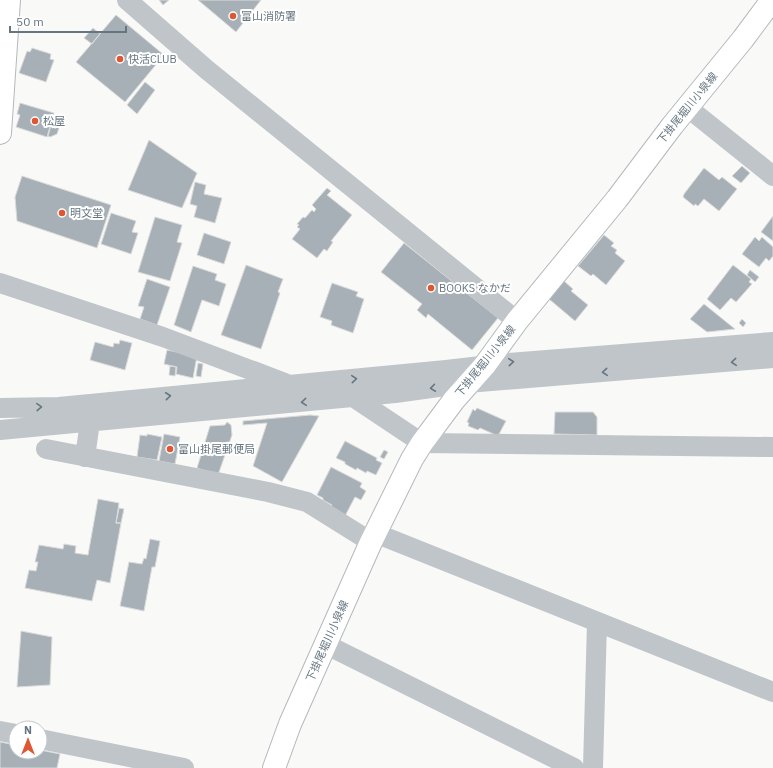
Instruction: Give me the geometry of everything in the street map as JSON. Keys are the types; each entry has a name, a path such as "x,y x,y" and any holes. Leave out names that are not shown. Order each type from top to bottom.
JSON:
{"main road":[{"path":"0,133 9,0"},
{"name":"下掛尾堀川小泉線","path":"274,768 290,724 373,538 412,459 422,443 467,383 485,365 517,321 617,199 672,126 743,39 772,0"}],"street":[{"path":"127,0 206,69 517,321"},
{"path":"687,107 773,176"},
{"path":"0,283 163,336 288,384"},
{"path":"0,408 58,407 288,384 438,371 485,365 773,342"},
{"path":"0,430 395,393 467,383 773,358"},
{"path":"354,397 422,443 773,447"},
{"path":"85,456 90,422"},
{"path":"46,449 268,492 307,502 373,538 597,622 773,692"},
{"path":"593,768 597,622"},
{"path":"325,644 574,768"},
{"path":"48,741 184,768"}],"building":[{"path":"159,0 169,0 163,5"},
{"name":"富山消防署","path":"198,0 261,0 236,32"},
{"name":"快活CLUB","path":"116,15 164,55 125,102 76,62"},
{"path":"93,28 100,34 92,44 84,38"},
{"path":"32,48 51,54 50,59 54,60 46,82 19,73 27,51 30,52"},
{"path":"145,82 155,90 137,114 127,105"},
{"name":"松屋","path":"20,103 54,113 47,137 16,127 20,115 17,114"},
{"path":"54,115 58,116 61,122 57,134 50,137 48,136"},
{"path":"149,140 197,173 182,208 128,190"},
{"path":"742,166 750,173 741,183 732,176"},
{"path":"704,168 719,180 722,177 737,189 719,211 704,199 698,206 695,204 694,206 683,197"},
{"name":"明文堂","path":"22,176 111,205 97,248 17,221 15,197"},
{"path":"195,182 206,185 204,194 222,198 215,223 194,217 197,206 190,204"},
{"path":"327,188 331,191 327,195 352,215 331,241 333,242 327,251 324,249 317,258 292,239 300,229 297,227 299,225 297,224 312,210 314,212 316,209 312,205"},
{"path":"111,213 136,221 132,232 138,233 131,254 101,244"},
{"path":"773,216 773,241 761,232"},
{"path":"155,217 182,225 177,242 182,243 170,281 138,272"},
{"path":"204,233 231,242 224,264 197,255"},
{"path":"604,235 614,243 611,246 617,250 615,253 625,261 606,285 593,274 591,276 578,266"},
{"path":"755,237 759,241 762,237 773,247 773,256 769,261 766,258 759,267 742,254"},
{"name":"BOOKS なかだ","path":"404,243 498,318 472,350 428,314 426,318 417,310 422,304 381,272"},
{"path":"246,265 283,279 278,292 280,293 261,349 221,335"},
{"path":"733,265 751,279 749,282 752,284 736,302 731,298 720,310 707,299"},
{"path":"193,266 217,274 215,280 226,284 219,306 202,300 191,332 174,325"},
{"path":"750,270 759,277 755,282 747,275"},
{"path":"147,279 170,287 157,325 140,319 144,307 138,306"},
{"path":"564,281 573,289 571,291 588,305 575,321 549,299"},
{"path":"332,283 358,292 356,296 364,299 353,333 331,325 332,321 320,317"},
{"path":"704,304 735,329 707,332 690,319"},
{"path":"742,319 746,323 743,327 739,323"},
{"path":"120,340 132,343 125,370 90,360 95,342 113,347 114,343 119,344"},
{"path":"167,350 197,356 193,378 176,374 177,367 164,364"},
{"path":"198,363 203,364 201,377 196,376"},
{"path":"170,366 176,367 175,376 169,375"},
{"path":"477,408 506,421 498,436 480,428 478,430 468,426 469,423 467,422 473,409 475,411"},
{"path":"555,412 593,412 597,417 597,435 554,434"},
{"path":"310,415 319,416 282,482 253,466 267,423 243,425 243,421"},
{"path":"227,422 231,425 232,435 218,475 197,468 210,426 225,425"},
{"path":"147,434 162,437 157,460 137,457 140,435 147,436"},
{"path":"164,434 180,437 175,464 159,461"},
{"path":"345,441 377,458 376,460 382,463 376,475 367,471 366,473 357,468 356,470 345,464 345,462 336,458"},
{"path":"384,450 388,452 384,459 380,457"},
{"path":"331,467 362,483 360,487 366,491 361,500 355,497 345,516 330,509 332,505 317,495"},
{"path":"98,499 119,503 116,523 121,523 110,583 97,580 92,601 25,588 29,570 36,571 38,562 35,562 39,545 63,549 64,544 76,546 75,553 88,555"},
{"path":"119,508 124,509 121,523 116,523"},
{"path":"150,539 160,541 155,567 152,567 144,611 120,606 129,562 142,564 144,558 146,559"},
{"path":"21,631 52,637 50,685 17,687"},
{"path":"0,742 8,744 8,760 48,760 48,752 60,754 57,768 0,768"}],"place":[{"name":"富山消防署","path":"233,16"},
{"name":"快活CLUB","path":"120,59"},
{"name":"松屋","path":"35,121"},
{"name":"明文堂","path":"62,213"},
{"name":"BOOKS なかだ","path":"431,288"},
{"name":"富山掛尾郵便局","path":"170,449"}]}
